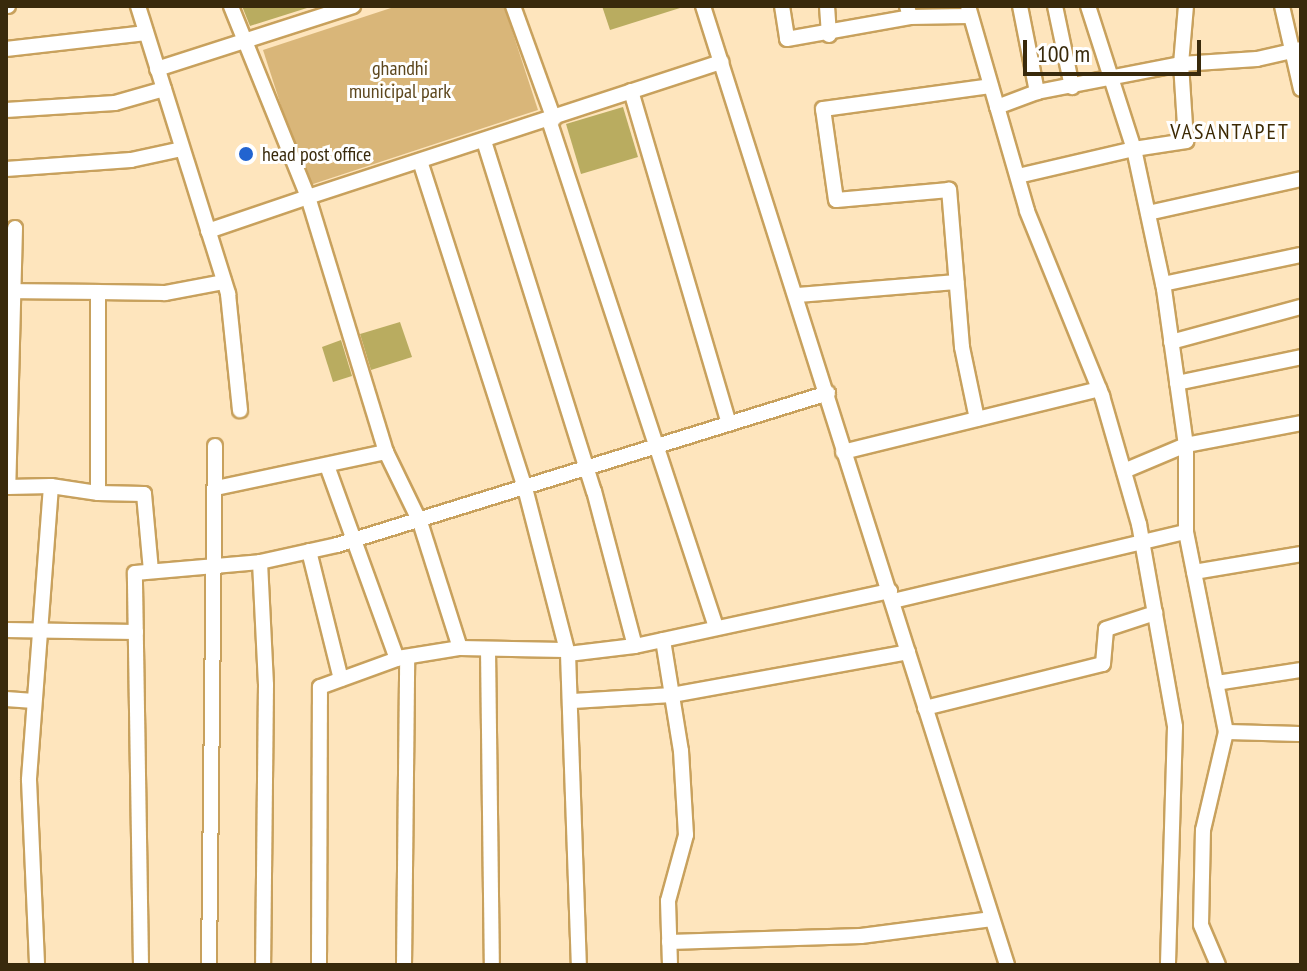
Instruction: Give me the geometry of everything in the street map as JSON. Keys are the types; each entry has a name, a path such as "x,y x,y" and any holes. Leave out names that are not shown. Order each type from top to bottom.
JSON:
{"street":[{"path":"138,6 224,282 240,410"},
{"path":"231,6 308,197 386,452 420,522 460,648"},
{"path":"513,6 716,627"},
{"path":"703,6 798,295 843,452 892,596 1007,965"},
{"path":"782,6 787,39 829,35 909,12 969,11 1027,211 1099,389 1142,540 1175,727 1168,965"},
{"path":"827,6 829,35"},
{"path":"1020,6 1037,92"},
{"path":"1055,6 1072,87"},
{"path":"1088,6 1134,149 1163,284 1186,445 1186,532 1226,732 1203,830 1201,925 1218,965"},
{"path":"1018,176 1134,149 1186,141 1181,64 1186,6"},
{"path":"1282,6 1297,50 1301,89"},
{"path":"157,69 244,43 345,7"},
{"path":"6,49 146,33"},
{"path":"997,107 1037,92 1112,80 1181,64 1297,50"},
{"path":"208,231 722,62"},
{"path":"977,419 956,282 949,190 836,200 823,109 990,86"},
{"path":"6,110 115,103 164,89"},
{"path":"631,91 729,424"},
{"path":"484,141 586,467 635,646"},
{"path":"6,169 131,160 182,149"},
{"path":"420,161 525,488 566,652 573,701 579,965"},
{"path":"1148,213 1301,179"},
{"path":"15,228 10,291 8,487 51,486 98,493 144,494 151,571"},
{"path":"1163,284 1301,255"},
{"path":"10,291 165,293 224,282"},
{"path":"798,295 956,282"},
{"path":"98,292 98,493"},
{"path":"1171,342 1301,307"},
{"path":"1177,383 1301,357"},
{"path":"843,452 1099,389"},
{"path":"141,965 135,573 260,562 357,539 420,522 828,393"},
{"path":"1124,471 1186,445 1301,423"},
{"path":"209,965 218,566 215,446"},
{"path":"216,488 265,473 328,468 386,452"},
{"path":"328,468 402,658 404,965"},
{"path":"37,965 29,780 51,486"},
{"path":"319,965 320,687 402,658 460,648 566,652 635,646 716,627 892,596 1186,532"},
{"path":"309,551 341,679"},
{"path":"1194,572 1301,554"},
{"path":"260,562 266,685 263,965"},
{"path":"925,708 1103,664 1106,629 1155,613"},
{"path":"6,630 136,632"},
{"path":"663,640 672,695 686,835 668,901 670,965"},
{"path":"488,649 492,965"},
{"path":"573,701 672,695 908,652"},
{"path":"1216,684 1301,670"},
{"path":"6,699 34,701"},
{"path":"1226,732 1301,734"},
{"path":"669,942 861,936 992,919"}],"green space":[{"name":"ghandhi municipal park","path":"397,6 504,6 538,110 307,186 263,50"}],"building":[{"path":"242,6 307,6 307,8 250,26"},
{"path":"602,6 680,6 680,8 610,30"},
{"path":"623,107 638,157 581,174 566,124"},
{"path":"400,322 412,357 371,370 360,334"},
{"path":"341,340 352,376 333,382 322,347"}],"place":[{"name":"head post office","path":"246,154"}],"district":[{"name":"VASANTAPET","path":"1230,132"}]}
